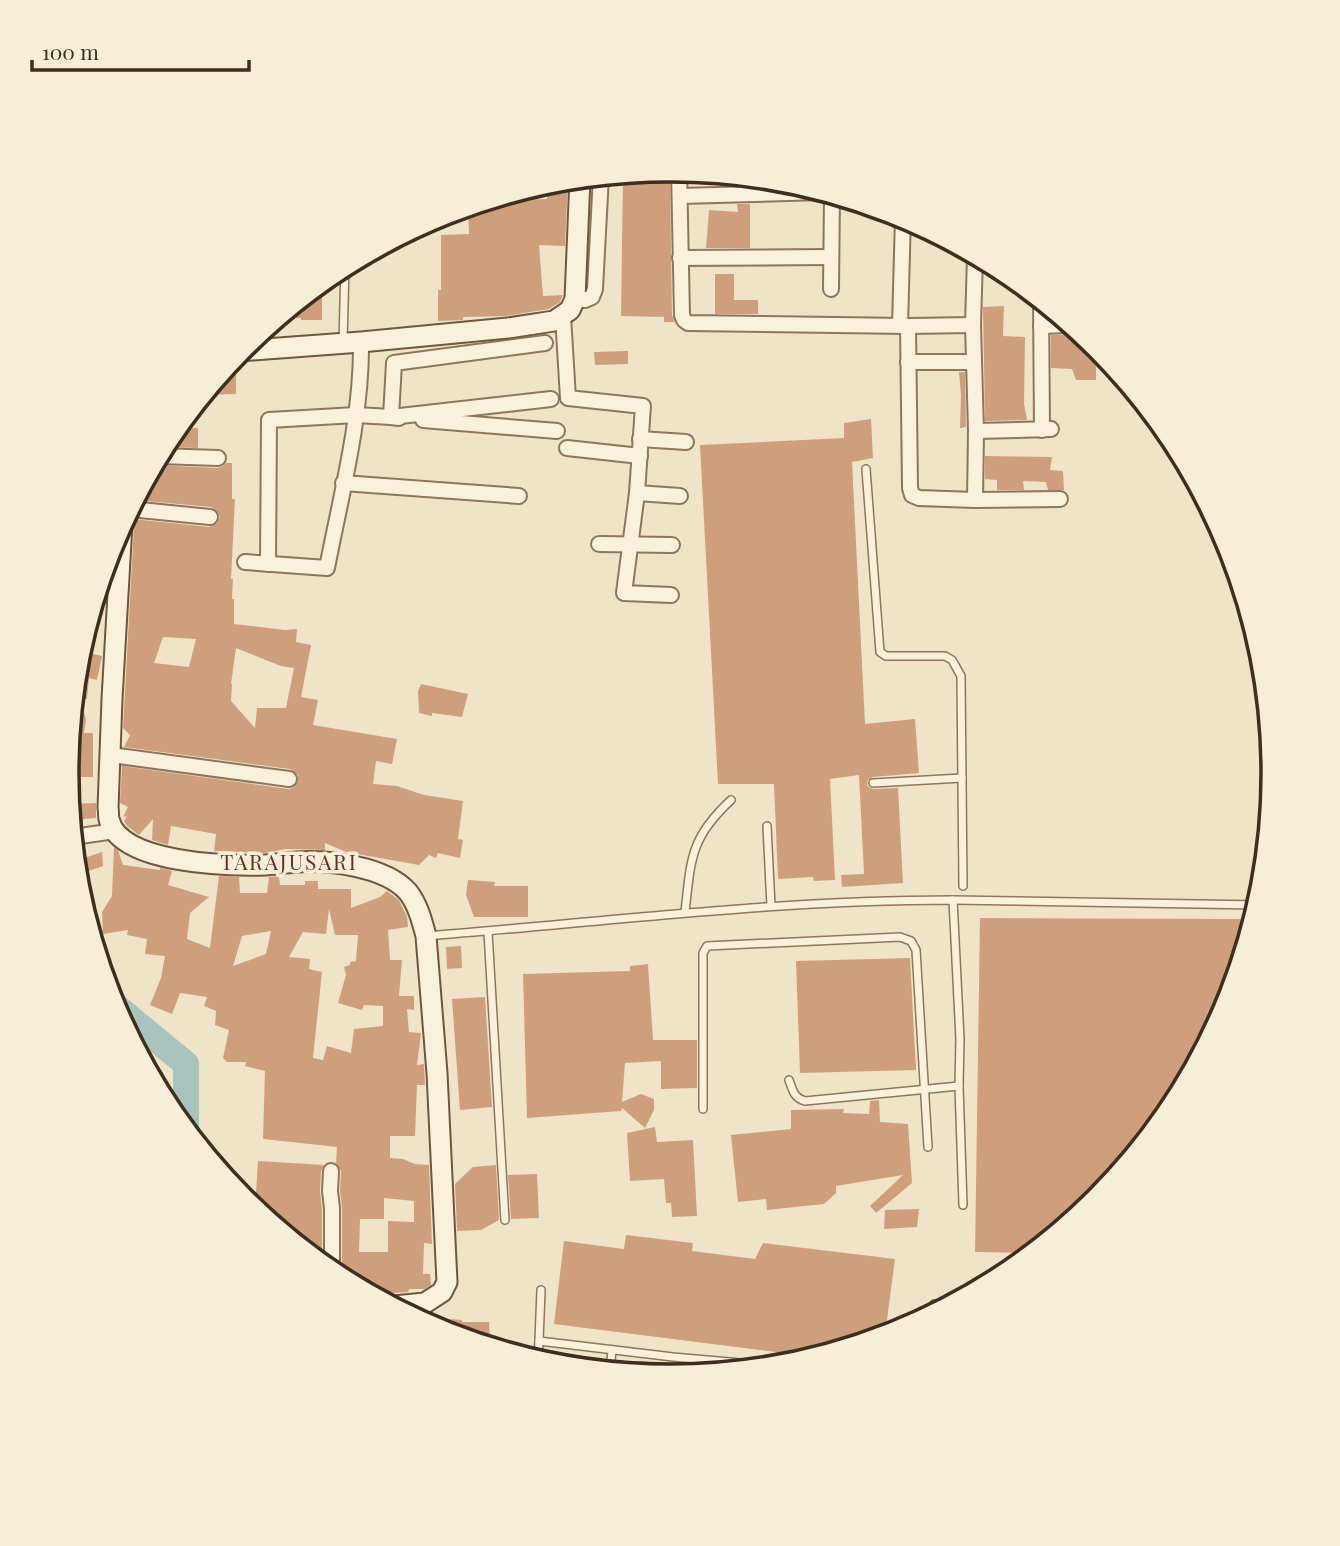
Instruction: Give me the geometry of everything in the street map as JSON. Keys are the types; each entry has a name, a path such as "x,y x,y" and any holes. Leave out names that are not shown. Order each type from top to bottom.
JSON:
{"street":[{"path":"679,182 682,315 688,323 973,325"},
{"path":"258,350 509,328 554,321 569,307 592,297 594,293 600,186"},
{"path":"579,189 569,307 568,398 643,406 637,493 624,593 671,595"},
{"path":"680,196 785,193"},
{"path":"831,289 832,205"},
{"path":"903,230 904,326 908,362 912,495 919,498 975,500 1060,499"},
{"path":"680,258 831,257"},
{"path":"975,500 973,325 976,267"},
{"path":"975,431 1047,430 1041,313"},
{"path":"1041,326 1057,325"},
{"path":"245,562 327,568 356,415 361,361 352,343"},
{"path":"391,417 394,363 544,343"},
{"path":"908,362 974,362"},
{"path":"391,417 551,399"},
{"path":"268,564 269,420 356,415 557,430"},
{"path":"640,439 686,442"},
{"path":"567,448 640,456"},
{"path":"171,456 218,458"},
{"path":"343,483 519,496"},
{"path":"637,493 680,496"},
{"path":"141,510 210,517"},
{"path":"599,544 672,545"},
{"path":"119,560 109,820 115,831 135,848 157,856 187,861 229,865 335,862 365,869 388,878 405,890 416,903 426,936 437,1073 447,1282 442,1292 425,1303 411,1304"},
{"path":"111,755 289,779"},
{"path":"83,836 115,831"},
{"path":"331,1171 332,1258"}],"lane":[{"path":"346,278 352,343"},
{"path":"866,469 880,652 886,656 945,656 958,667 961,676 963,886"},
{"path":"873,783 962,778"},
{"path":"685,912 690,862 698,839 715,815 731,800"},
{"path":"767,826 771,906"},
{"path":"426,936 685,912 963,898 993,902 1246,905"},
{"path":"953,900 960,1039 962,1205"},
{"path":"488,932 505,1220"},
{"path":"703,1109 702,953 707,946 900,937 911,941 916,950 929,1147"},
{"path":"789,1080 794,1095 805,1101 959,1086"},
{"path":"539,1349 541,1290"},
{"path":"540,1341 726,1361"},
{"path":"611,1361 612,1350"}],"building":[{"path":"670,182 672,315 675,322 664,322 664,317 621,316 623,184"},
{"path":"567,191 565,246 539,245 543,296 563,295 560,302 549,309 507,316 463,317 463,320 438,321 441,235 469,234 468,218 480,213 527,200 547,199 547,195"},
{"path":"737,204 750,204 750,248 706,248 709,210 738,212"},
{"path":"715,274 734,274 734,300 758,300 758,314 715,314"},
{"path":"322,295 322,320 292,318"},
{"path":"1004,306 1003,336 1025,337 1024,404 1027,420 985,421 983,307"},
{"path":"1051,335 1067,335 1088,355 1096,363 1096,380 1076,380 1072,369 1051,368"},
{"path":"628,351 628,364 595,365 594,352"},
{"path":"236,372 236,394 216,395"},
{"path":"959,372 965,372 966,427 960,428 961,395"},
{"path":"871,419 873,458 852,462 865,724 915,719 919,773 873,777 867,784 873,789 898,788 903,883 842,887 841,875 864,874 859,775 830,779 835,880 814,881 813,877 778,879 774,784 718,784 700,445 844,438 844,423"},
{"path":"190,428 198,428 198,448 177,447"},
{"path":"985,456 1052,457 1050,470 1063,471 1064,490 1048,490 1046,482 1023,481 1024,490 997,490 997,480 985,479"},
{"path":"232,463 232,499 235,499 231,579 234,624 297,629 296,642 311,645 301,697 318,700 313,725 397,739 392,764 376,761 373,784 397,786 424,795 463,801 458,839 463,840 460,858 438,853 436,858 429,855 419,865 346,852 325,843 325,850 287,849 264,853 214,851 216,834 171,826 168,845 152,840 153,819 139,835 127,826 124,821 127,816 123,817 128,807 120,803 122,766 288,789 293,788 298,781 298,775 290,769 124,747 130,735 123,728 134,525 136,519 209,527 217,523 220,517 211,507 145,501 165,466 218,468","holes":["163,637 196,639 189,667 154,663","236,648 281,666 294,668 286,708 257,708 255,728 231,701"]},
{"path":"91,654 102,656 97,680 89,678 87,699 84,699"},
{"path":"421,684 468,694 462,717 419,713 418,691"},
{"path":"83,707 86,720 84,733 93,733 93,777 79,777"},
{"path":"96,803 96,818 81,819 80,804"},
{"path":"114,847 118,850 123,865 172,871 168,885 209,897 190,913 187,939 210,948 219,876 239,877 240,893 267,893 269,877 279,876 280,885 305,885 305,881 318,881 318,889 351,889 351,908 380,897 387,891 399,900 407,917 408,927 388,930 390,960 402,960 399,996 414,996 414,1010 407,1009 409,1032 421,1033 417,1065 424,1064 425,1085 417,1085 415,1136 390,1136 390,1158 429,1165 432,1244 424,1243 423,1274 430,1274 431,1285 425,1289 409,1289 408,1292 390,1294 342,1265 341,1171 336,1163 337,1147 263,1139 265,1071 245,1066 246,1062 227,1062 223,1058 229,1030 215,1025 216,1011 204,1006 207,997 180,993 172,1014 150,1005 161,978 165,956 145,954 147,939 127,935 128,930 103,934 102,912 112,896","holes":["329,909 335,935 358,935 356,961 344,967 346,975 338,1003 362,1010 364,1005 383,1006 383,1026 354,1029 351,1053 327,1046 323,1060 313,1058 322,972 309,969 310,959 289,957 303,932 326,934","271,931 266,954 233,966 242,936","384,1198 414,1201 414,1222 388,1221 388,1252 359,1252 360,1219 384,1219"]},
{"path":"102,852 103,866 87,871 85,858"},
{"path":"468,880 495,882 494,886 528,886 528,917 474,917 466,895"},
{"path":"980,918 1243,919 1230,963 1200,1035 1162,1101 1115,1163 1060,1218 1015,1253 975,1252"},
{"path":"461,946 462,968 447,969 446,947"},
{"path":"910,958 916,1070 800,1073 796,961"},
{"path":"648,964 653,1040 697,1040 697,1088 661,1089 661,1061 625,1063 622,1102 641,1094 654,1099 654,1110 645,1128 622,1108 621,1111 527,1118 523,974 630,971 630,966"},
{"path":"485,997 492,1107 460,1110 452,999"},
{"path":"879,1100 880,1122 908,1124 912,1183 876,1213 870,1206 903,1175 836,1186 836,1193 824,1204 767,1210 766,1199 738,1202 731,1135 791,1129 791,1110 844,1109 843,1113 869,1114 870,1101"},
{"path":"655,1127 657,1142 693,1140 697,1216 672,1217 671,1203 666,1203 664,1179 630,1181 627,1133"},
{"path":"258,1161 324,1165 320,1191 322,1251 280,1218 256,1195"},
{"path":"496,1165 499,1220 481,1230 457,1231 455,1184 473,1167"},
{"path":"537,1174 539,1218 511,1219 508,1175"},
{"path":"919,1209 917,1227 884,1229 885,1210"},
{"path":"626,1235 693,1243 692,1251 755,1259 763,1243 895,1259 887,1323 860,1333 784,1353 554,1324 564,1241 624,1249"},
{"path":"442,1318 462,1322 489,1322 490,1336"}],"waterway":[{"path":"134,1021 186,1064 186,1112"}],"district":[{"name":"TARAJUSARI","path":"289,863"}]}
